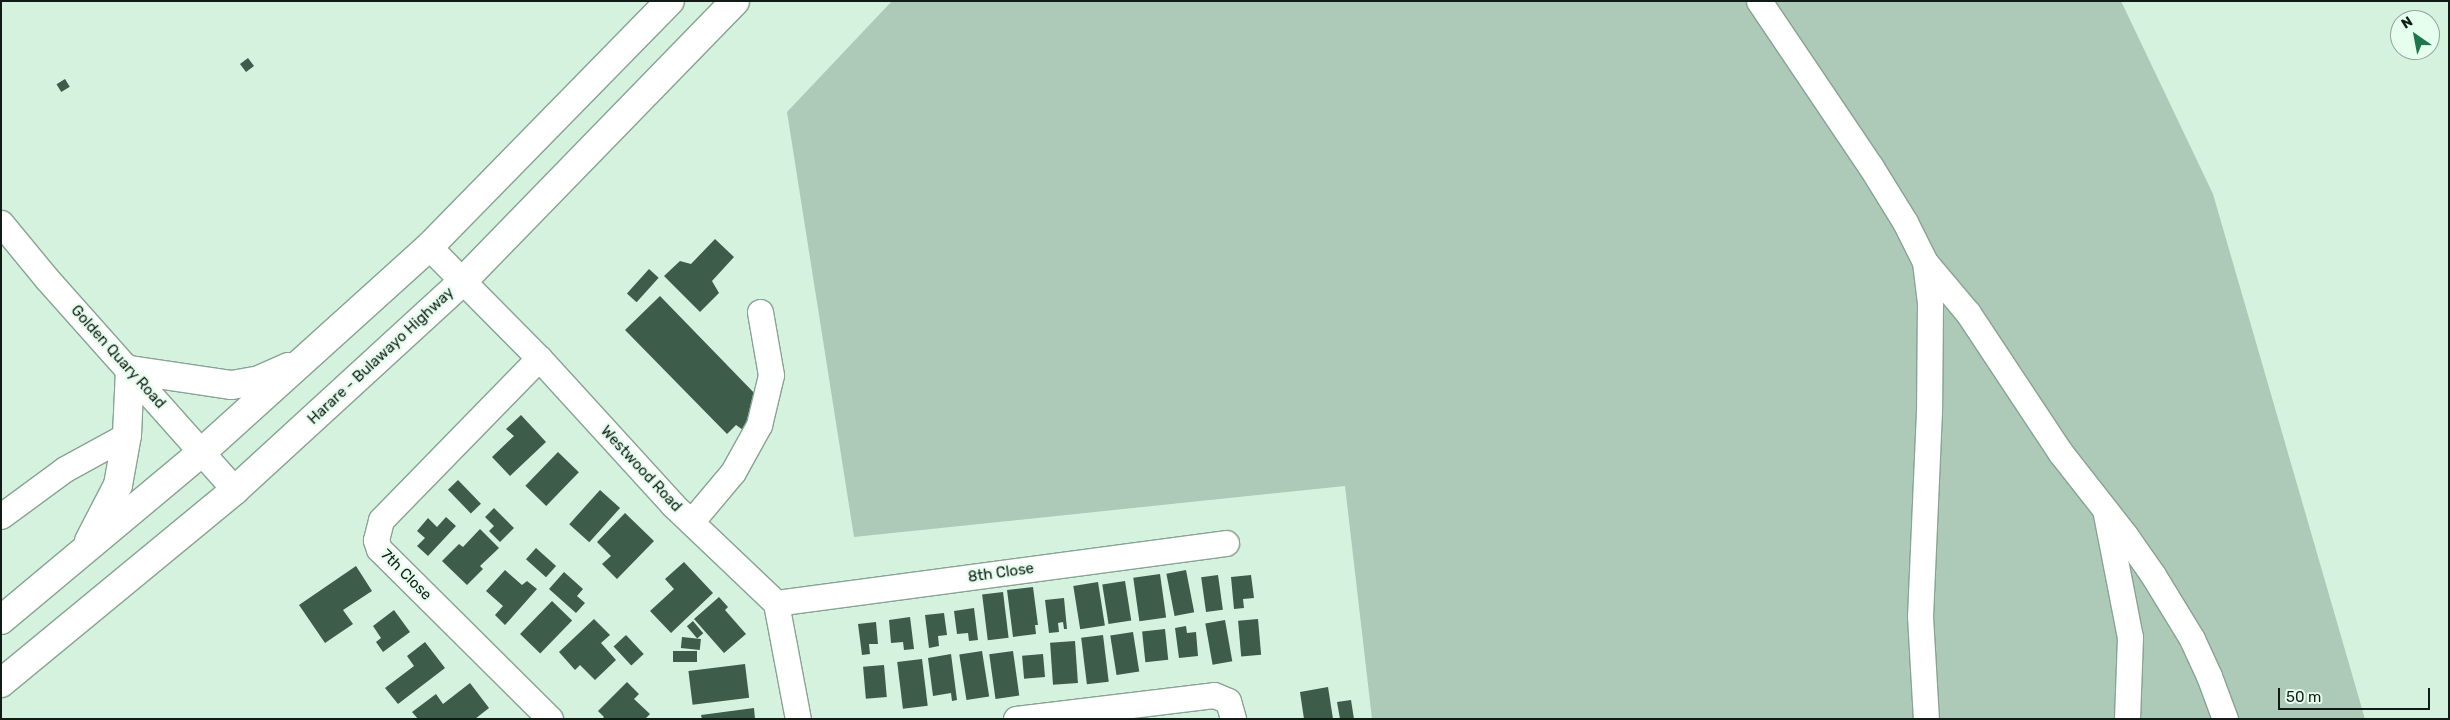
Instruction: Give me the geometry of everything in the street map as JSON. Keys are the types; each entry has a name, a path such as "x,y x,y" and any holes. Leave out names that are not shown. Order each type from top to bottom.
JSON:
{"highway":[{"path":"1,620 202,452 429,247 670,1"},
{"name":"Harare - Bulawayo Highway","path":"1,683 235,490 463,281 735,1"},
{"path":"84,551 118,485 127,435 130,370 232,386 259,380 306,360"}],"street":[{"path":"1759,1 1871,168 1905,222 1925,262 1968,313 2060,452 2105,512 2125,535 2153,575 2192,639 2209,676 2225,719"},
{"name":"Golden Quary Road","path":"1,223 46,279 130,370 235,490"},
{"name":"Westwood Road","path":"429,247 539,358 691,522 776,603"},
{"path":"1925,262 1930,303 1929,411 1920,616 1926,719"},
{"path":"691,522 732,472 759,425 771,375 760,312"},
{"name":"7th Close","path":"539,358 382,520 376,540 379,549 550,719"},
{"path":"1,516 65,468 127,435"},
{"path":"2105,512 2130,637 2127,719"},
{"name":"8th Close","path":"776,603 1226,543"},
{"path":"776,603 798,719"},
{"path":"1016,719 1214,695 1228,701 1233,719"}],"green space":[{"path":"892,1 2121,1 2213,194 2365,719 1372,719 1345,486 854,537 787,112"}],"building":[{"path":"248,58 254,66 246,72 240,64"},
{"path":"65,79 70,87 61,92 57,84"},
{"path":"715,239 734,257 712,281 719,293 700,312 664,276 680,261 691,264"},
{"path":"649,269 659,278 637,302 627,294"},
{"path":"660,296 760,399 743,430 736,425 727,434 625,330"},
{"path":"521,415 546,442 510,476 492,457 514,436 506,429"},
{"path":"558,452 579,472 546,506 525,486"},
{"path":"458,480 481,504 471,513 448,490"},
{"path":"600,490 620,508 589,542 569,524"},
{"path":"494,508 514,528 500,542 489,531 494,526 485,517"},
{"path":"625,513 654,541 617,579 602,564 611,556 597,542"},
{"path":"446,517 456,526 428,556 417,546 425,538 417,531 428,518 437,527"},
{"path":"480,529 499,548 480,566 483,569 467,585 442,561 459,544 463,547"},
{"path":"536,548 556,566 546,577 526,559"},
{"path":"684,562 713,593 671,633 650,611 674,589 665,579"},
{"path":"356,566 372,591 343,610 353,624 325,643 299,605"},
{"path":"505,570 522,585 527,581 537,589 505,625 495,615 503,606 486,591"},
{"path":"1186,570 1194,612 1175,616 1166,574"},
{"path":"564,572 583,589 577,596 585,603 576,613 549,589"},
{"path":"1160,574 1166,618 1139,621 1133,578"},
{"path":"1218,575 1223,610 1206,612 1201,577"},
{"path":"1251,575 1254,598 1243,599 1244,608 1234,609 1231,577"},
{"path":"1125,581 1131,621 1109,624 1102,585"},
{"path":"1098,582 1105,625 1080,629 1073,586"},
{"path":"1033,587 1038,625 1035,625 1036,634 1013,637 1007,590"},
{"path":"1003,592 1009,638 988,640 982,595"},
{"path":"719,597 728,607 725,610 746,634 724,653 694,619"},
{"path":"1064,598 1067,629 1064,629 1063,622 1058,623 1059,632 1049,633 1045,600"},
{"path":"552,601 572,620 540,654 520,634"},
{"path":"974,608 978,640 969,641 968,633 957,634 954,611"},
{"path":"394,610 410,632 383,652 376,642 381,638 373,626"},
{"path":"944,613 947,635 938,636 939,646 929,648 925,615"},
{"path":"910,617 914,649 904,650 903,642 891,643 889,620"},
{"path":"594,619 610,635 601,643 616,660 595,680 580,665 575,670 559,652"},
{"path":"1258,619 1261,655 1241,657 1238,621"},
{"path":"1225,620 1232,661 1213,665 1205,623"},
{"path":"693,621 703,633 697,638 687,626"},
{"path":"876,622 878,644 869,644 870,654 862,655 858,624"},
{"path":"1186,626 1187,633 1196,632 1198,656 1179,658 1175,628"},
{"path":"1165,629 1168,660 1145,662 1142,631"},
{"path":"1133,632 1139,672 1117,675 1110,636"},
{"path":"626,635 644,654 631,666 614,647"},
{"path":"1103,635 1109,682 1087,684 1081,638"},
{"path":"682,637 701,639 700,650 681,648"},
{"path":"1075,641 1078,683 1053,685 1050,643"},
{"path":"425,642 445,668 398,704 385,688 414,666 407,656"},
{"path":"673,651 697,651 697,662 673,662"},
{"path":"982,651 989,696 966,700 959,655"},
{"path":"1013,651 1019,696 995,699 989,654"},
{"path":"951,654 957,700 952,701 951,693 933,696 928,658"},
{"path":"1043,654 1045,677 1024,679 1022,656"},
{"path":"922,659 928,706 903,709 897,662"},
{"path":"745,664 749,698 693,705 688,671"},
{"path":"884,665 887,697 866,699 863,667"},
{"path":"627,682 639,694 634,699 650,714 645,719 602,719 604,717 598,711"},
{"path":"470,683 489,708 475,719 418,719 412,712 436,694 443,704"},
{"path":"1328,687 1333,719 1304,719 1300,692"},
{"path":"1351,700 1354,719 1340,719 1337,702"},
{"path":"754,708 755,719 702,719 701,715"}]}
